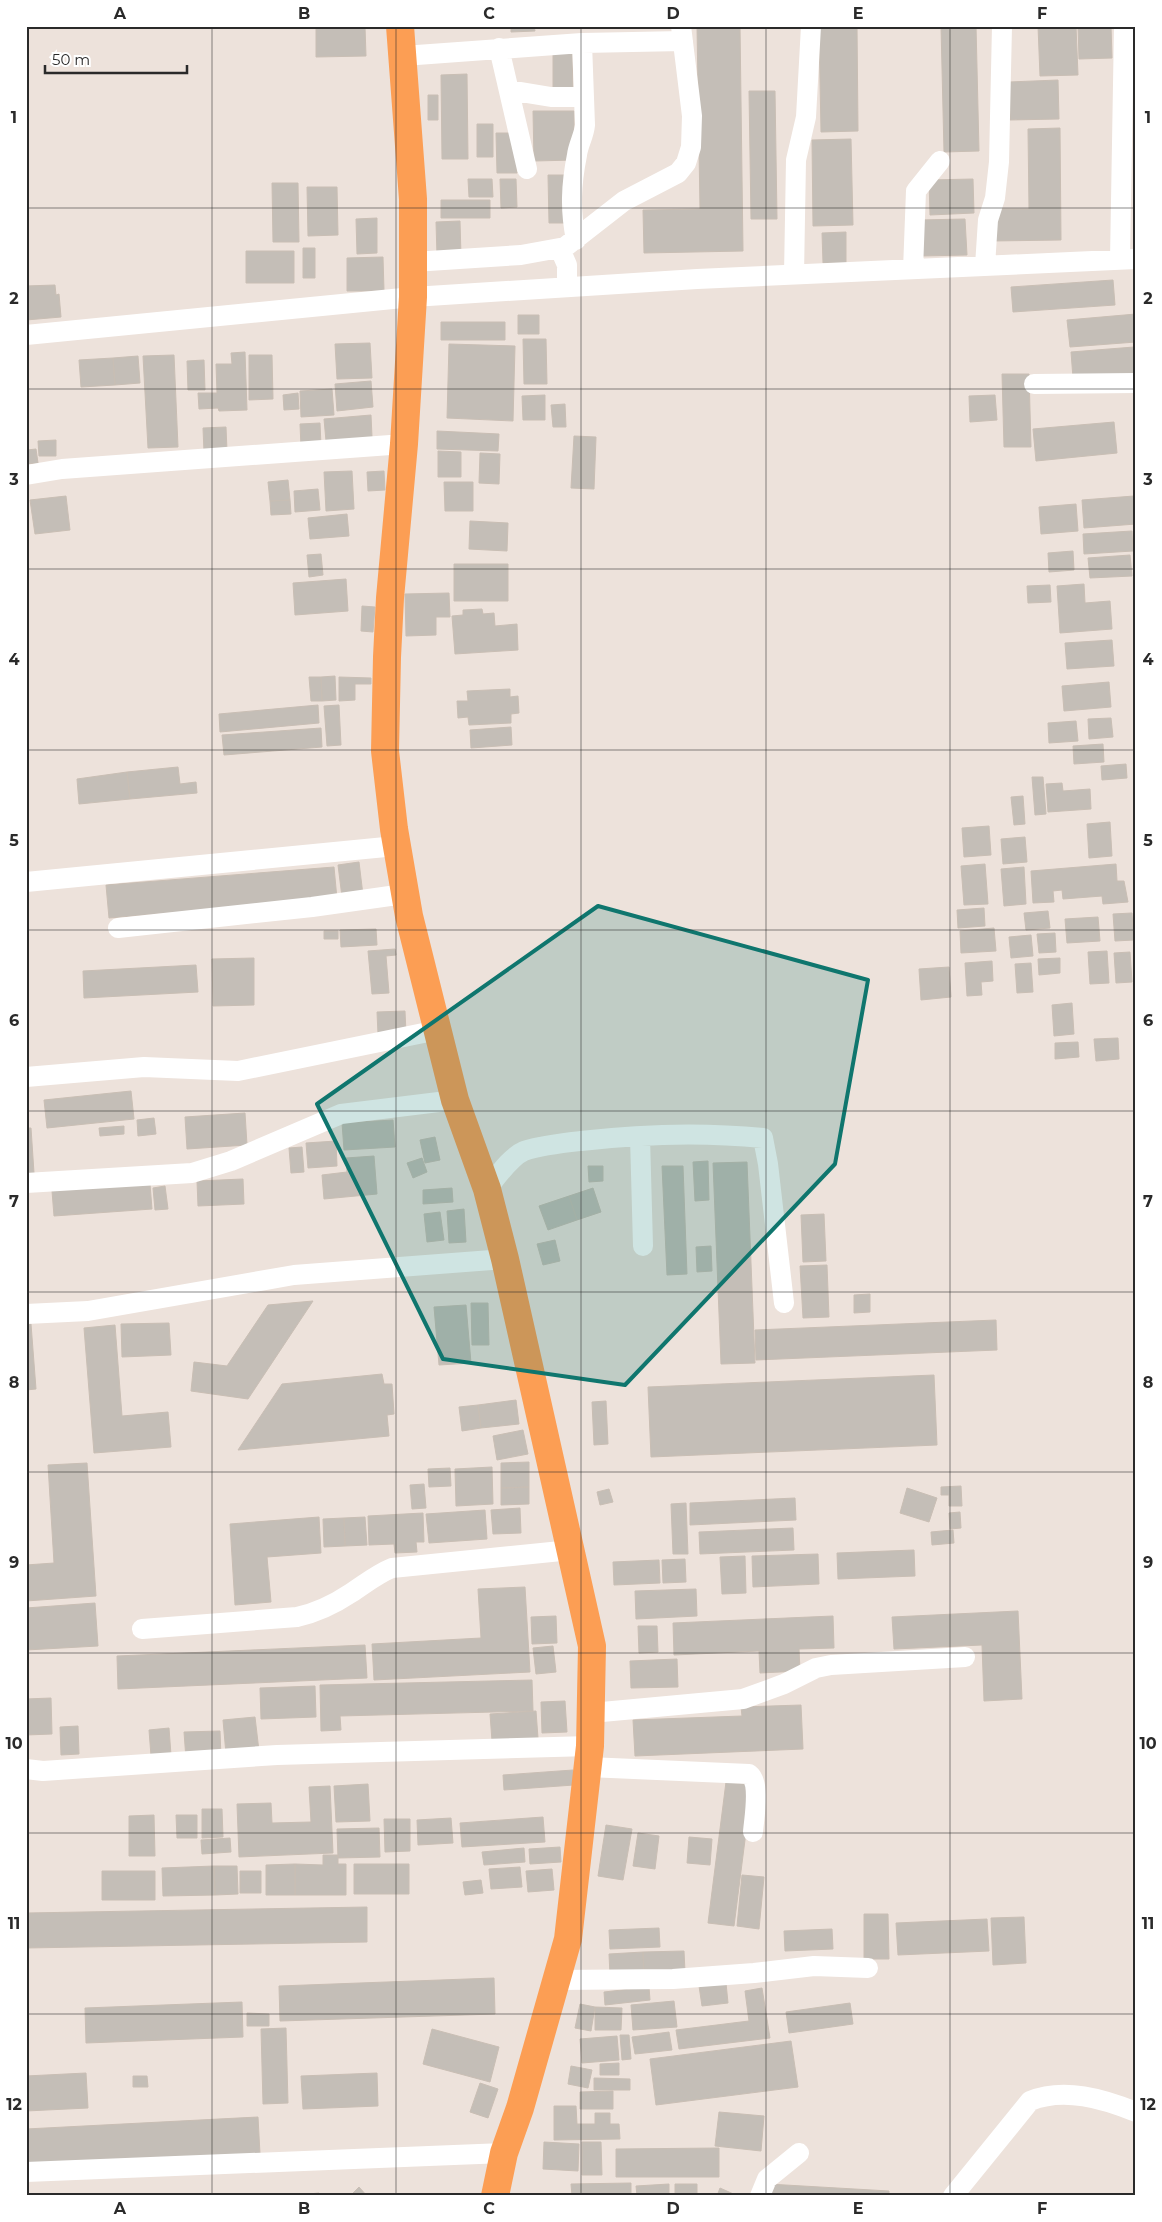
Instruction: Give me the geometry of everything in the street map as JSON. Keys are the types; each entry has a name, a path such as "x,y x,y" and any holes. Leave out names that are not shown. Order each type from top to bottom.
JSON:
{"highway":[{"path":"400,26 413,199 413,297 404,444 390,598 385,750 396,846 404,894 455,1100 488,1189 592,1646 589,1756 568,1939 520,2108 504,2153 495,2196"}],"street":[{"path":"794,275 796,160 806,117 811,26"},
{"path":"985,266 988,220 995,198 999,162 1002,26"},
{"path":"26,335 413,297 794,275 1128,260 1124,26"},
{"path":"403,56 682,34 692,116 691,147 686,163 678,172 624,200 568,245 521,255 413,262"},
{"path":"567,288 568,245 572,221 571,185 577,154 584,138 582,43"},
{"path":"499,48 527,169"},
{"path":"509,90 551,97 584,97"},
{"path":"913,270 913,227 916,191 940,161"},
{"path":"1034,384 1136,384"},
{"path":"26,475 62,469 404,444"},
{"path":"26,882 396,846"},
{"path":"118,928 312,908 404,894"},
{"path":"26,1077 144,1068 238,1071 438,1030"},
{"path":"26,1183 102,1180 192,1173 231,1161 341,1114 455,1100"},
{"path":"488,1189 510,1163 523,1152 560,1144 640,1137 712,1135 763,1138 768,1164 784,1303"},
{"path":"640,1137 643,1246"},
{"path":"26,1314 88,1311 294,1275 505,1259"},
{"path":"142,1629 278,1621 307,1615 350,1594 380,1573 392,1568 571,1550"},
{"path":"590,1713 743,1699 784,1684 816,1668 831,1665 964,1657"},
{"path":"26,1769 43,1770 277,1755 589,1756 750,1774 754,1777 756,1785 753,1832"},
{"path":"556,1980 674,1978 754,1973 814,1966 868,1968"},
{"path":"953,2196 1030,2101 1040,2098 1085,2096 1116,2103 1136,2112"},
{"path":"26,2172 504,2153"},
{"path":"760,2196 767,2179 799,2153"}],"highlighted area":[{"path":"598,906 868,980 835,1164 625,1385 443,1359 317,1104"}],"building":[{"path":"511,26 534,26 535,31 511,32"},
{"path":"697,26 740,26 743,251 644,253 643,210 700,209"},
{"path":"819,26 857,26 858,131 821,132"},
{"path":"941,26 976,26 979,151 944,152"},
{"path":"1038,26 1076,26 1078,75 1040,76"},
{"path":"1078,26 1111,26 1112,58 1079,59"},
{"path":"365,27 366,56 316,57 316,28"},
{"path":"553,50 572,50 573,90 553,90"},
{"path":"467,74 468,159 442,159 441,75"},
{"path":"1058,80 1059,119 1010,120 1009,82"},
{"path":"749,91 775,91 777,219 751,219"},
{"path":"428,95 438,95 438,120 428,120"},
{"path":"533,111 574,111 574,160 534,161"},
{"path":"477,124 493,124 493,157 477,157"},
{"path":"1060,128 1061,240 993,241 993,209 1029,209 1028,129"},
{"path":"496,133 516,133 517,173 497,173"},
{"path":"851,139 853,225 813,226 812,140"},
{"path":"548,175 566,175 567,223 549,223"},
{"path":"468,179 492,179 493,197 469,197"},
{"path":"500,179 516,179 517,207 501,208"},
{"path":"973,179 974,213 930,215 929,180"},
{"path":"272,183 298,183 299,242 273,242"},
{"path":"307,187 337,187 338,235 308,236"},
{"path":"441,200 490,200 490,218 441,218"},
{"path":"377,218 377,253 357,254 356,219"},
{"path":"965,219 967,255 921,256 920,220"},
{"path":"460,221 461,256 437,256 436,222"},
{"path":"846,232 846,263 823,263 822,233"},
{"path":"303,248 315,248 315,278 303,278"},
{"path":"246,251 294,251 294,283 246,283"},
{"path":"383,257 384,291 347,291 347,258"},
{"path":"1113,280 1115,305 1013,312 1011,287"},
{"path":"55,285 56,295 59,294 61,317 26,320 26,286"},
{"path":"1136,314 1136,342 1070,347 1067,320"},
{"path":"518,315 539,315 539,334 518,334"},
{"path":"441,322 505,322 505,340 441,340"},
{"path":"523,339 546,339 547,384 524,384"},
{"path":"370,343 372,378 337,379 335,344"},
{"path":"449,344 515,346 513,421 447,418"},
{"path":"1134,347 1136,373 1073,378 1071,352"},
{"path":"245,352 247,410 219,411 218,408 199,409 198,393 217,393 216,364 232,364 231,353"},
{"path":"174,355 178,447 148,448 143,356"},
{"path":"249,355 272,355 273,399 249,400"},
{"path":"138,356 140,383 115,385 113,358"},
{"path":"113,358 115,385 81,387 79,360"},
{"path":"204,360 205,390 188,390 187,361"},
{"path":"1002,374 1029,374 1031,447 1004,447"},
{"path":"371,381 373,407 337,411 335,384"},
{"path":"332,389 334,415 301,417 300,391"},
{"path":"298,393 299,409 284,410 283,395"},
{"path":"545,395 545,420 523,420 522,396"},
{"path":"995,395 997,420 970,422 969,396"},
{"path":"565,404 566,427 553,427 551,405"},
{"path":"371,415 372,437 326,441 324,419"},
{"path":"1114,422 1117,453 1036,461 1033,429"},
{"path":"320,423 321,446 301,447 300,424"},
{"path":"226,427 227,451 204,452 203,428"},
{"path":"437,431 499,434 498,451 437,449"},
{"path":"574,436 596,437 594,489 571,488"},
{"path":"56,440 56,456 39,456 38,441"},
{"path":"36,449 38,463 28,464 27,450"},
{"path":"438,451 461,452 461,477 438,477"},
{"path":"480,453 500,454 499,484 479,483"},
{"path":"352,471 354,509 326,511 324,472"},
{"path":"384,471 385,490 368,491 367,472"},
{"path":"288,480 290,500 270,501 268,482"},
{"path":"444,482 473,482 473,511 445,511"},
{"path":"318,489 320,510 295,512 294,491"},
{"path":"66,496 70,530 35,534 30,500"},
{"path":"1134,496 1136,524 1084,528 1082,500"},
{"path":"290,500 291,514 271,515 270,501"},
{"path":"1076,504 1078,531 1041,534 1039,507"},
{"path":"347,514 349,536 310,539 308,518"},
{"path":"470,521 508,523 507,551 469,549"},
{"path":"1132,531 1133,551 1084,554 1083,534"},
{"path":"1073,551 1074,570 1049,572 1048,553"},
{"path":"321,554 323,575 309,577 307,555"},
{"path":"1130,555 1132,576 1090,578 1088,558"},
{"path":"454,564 508,564 508,601 454,601"},
{"path":"346,579 348,611 295,615 293,583"},
{"path":"1084,584 1085,603 1110,601 1112,629 1060,633 1057,586"},
{"path":"1050,585 1051,602 1028,603 1027,586"},
{"path":"449,593 450,617 436,617 436,635 406,636 405,594"},
{"path":"362,606 375,607 373,632 361,631"},
{"path":"482,609 483,614 494,613 495,626 517,624 518,650 455,654 452,616 463,615 463,610"},
{"path":"1112,640 1114,666 1067,669 1065,643"},
{"path":"335,676 336,700 322,701 321,677"},
{"path":"309,677 321,677 322,701 311,701"},
{"path":"339,677 371,678 371,684 355,684 355,700 339,701"},
{"path":"1109,682 1111,707 1064,711 1062,686"},
{"path":"510,689 510,697 518,696 519,713 511,714 511,723 469,725 468,717 458,718 457,701 468,701 467,691"},
{"path":"318,705 319,723 220,732 219,714"},
{"path":"339,705 341,745 327,746 324,706"},
{"path":"1111,718 1113,737 1089,739 1088,719"},
{"path":"1076,721 1078,741 1049,743 1048,723"},
{"path":"511,727 512,745 471,748 470,730"},
{"path":"321,728 322,747 224,755 222,735"},
{"path":"1103,744 1104,762 1074,764 1073,746"},
{"path":"1126,764 1127,778 1102,780 1101,766"},
{"path":"178,767 180,784 196,782 197,793 130,799 127,772"},
{"path":"127,772 130,799 79,804 77,779"},
{"path":"1032,777 1043,777 1046,814 1035,815"},
{"path":"1062,783 1063,791 1090,789 1091,809 1048,812 1046,784"},
{"path":"1023,796 1025,824 1014,825 1011,797"},
{"path":"1110,822 1112,856 1089,858 1087,824"},
{"path":"989,826 991,855 964,857 962,828"},
{"path":"1025,837 1027,862 1003,864 1001,839"},
{"path":"359,862 363,895 342,897 338,865"},
{"path":"985,864 988,904 964,905 961,866"},
{"path":"1116,864 1117,881 1124,881 1128,902 1103,904 1102,896 1063,899 1062,890 1053,891 1054,902 1033,903 1031,871"},
{"path":"334,867 337,899 109,918 106,885"},
{"path":"1024,867 1026,904 1004,906 1001,869"},
{"path":"984,908 985,926 958,928 957,910"},
{"path":"1048,911 1050,928 1026,930 1024,913"},
{"path":"1132,913 1134,940 1115,941 1113,914"},
{"path":"1098,917 1100,941 1067,943 1065,919"},
{"path":"994,928 996,951 961,953 960,931"},
{"path":"376,929 377,945 341,947 340,930"},
{"path":"324,931 338,931 338,939 324,939"},
{"path":"1055,933 1056,952 1039,953 1037,934"},
{"path":"1031,935 1033,956 1011,958 1009,937"},
{"path":"395,949 396,955 386,956 389,993 372,994 368,951"},
{"path":"1107,951 1109,983 1090,984 1088,952"},
{"path":"1130,952 1132,982 1116,983 1114,953"},
{"path":"254,958 254,1005 213,1006 212,959"},
{"path":"1060,958 1060,973 1039,975 1038,959"},
{"path":"992,961 993,981 981,982 982,995 967,996 965,963"},
{"path":"1031,963 1033,992 1017,993 1015,964"},
{"path":"196,965 198,992 84,998 83,971"},
{"path":"949,967 951,997 921,1000 919,969"},
{"path":"1072,1003 1074,1034 1054,1036 1052,1005"},
{"path":"405,1011 406,1033 378,1034 377,1012"},
{"path":"1118,1038 1119,1059 1096,1061 1094,1039"},
{"path":"1078,1042 1079,1057 1055,1059 1055,1043"},
{"path":"131,1091 134,1119 47,1128 44,1100"},
{"path":"245,1113 247,1145 187,1149 185,1117"},
{"path":"154,1118 156,1134 138,1136 137,1120"},
{"path":"393,1120 395,1147 344,1150 342,1123"},
{"path":"124,1126 124,1134 100,1136 99,1128"},
{"path":"26,1128 31,1128 34,1173 26,1173"},
{"path":"435,1137 440,1160 425,1163 420,1140"},
{"path":"336,1141 337,1166 308,1168 306,1143"},
{"path":"302,1147 304,1172 291,1173 289,1148"},
{"path":"374,1156 377,1194 324,1199 322,1175 347,1172 346,1158"},
{"path":"422,1158 427,1172 413,1178 407,1163"},
{"path":"708,1161 709,1200 695,1201 693,1162"},
{"path":"747,1162 755,1363 721,1364 713,1163"},
{"path":"588,1166 603,1166 603,1181 589,1182"},
{"path":"662,1166 683,1166 687,1274 667,1275"},
{"path":"243,1179 244,1204 198,1206 197,1181"},
{"path":"150,1184 152,1209 54,1216 52,1191"},
{"path":"165,1186 168,1209 155,1210 153,1188"},
{"path":"452,1188 453,1202 423,1204 423,1190"},
{"path":"593,1188 601,1212 577,1220 569,1196"},
{"path":"569,1196 577,1220 548,1230 539,1206"},
{"path":"464,1209 466,1242 449,1243 447,1211"},
{"path":"440,1212 444,1240 427,1242 424,1214"},
{"path":"824,1214 826,1261 803,1262 801,1215"},
{"path":"555,1240 560,1261 543,1265 537,1244"},
{"path":"711,1246 712,1271 697,1272 696,1247"},
{"path":"827,1265 829,1317 803,1318 800,1266"},
{"path":"870,1294 870,1312 854,1313 854,1295"},
{"path":"313,1301 248,1399 191,1391 194,1362 227,1366 268,1305"},
{"path":"471,1303 488,1303 489,1345 472,1345"},
{"path":"466,1305 471,1363 439,1365 434,1307"},
{"path":"996,1320 997,1350 756,1360 755,1330"},
{"path":"169,1323 171,1355 122,1357 121,1324"},
{"path":"31,1324 36,1389 26,1390 26,1325"},
{"path":"115,1325 122,1416 168,1412 171,1447 94,1453 84,1328"},
{"path":"382,1374 384,1384 392,1384 394,1414 387,1415 389,1436 238,1450 282,1384"},
{"path":"934,1375 937,1445 651,1457 648,1387"},
{"path":"516,1400 519,1424 481,1428 478,1405"},
{"path":"606,1401 608,1444 594,1445 592,1402"},
{"path":"478,1405 481,1428 462,1431 459,1407"},
{"path":"523,1430 528,1454 497,1460 493,1436"},
{"path":"529,1462 529,1487 501,1488 501,1463"},
{"path":"87,1463 96,1596 26,1601 26,1565 54,1563 48,1465"},
{"path":"492,1467 493,1504 456,1506 455,1469"},
{"path":"450,1468 451,1486 429,1487 428,1469"},
{"path":"424,1484 426,1508 412,1509 410,1485"},
{"path":"961,1486 962,1506 949,1506 949,1495 941,1495 941,1487"},
{"path":"529,1487 529,1504 501,1505 501,1488"},
{"path":"907,1488 937,1498 929,1522 900,1513"},
{"path":"609,1489 613,1502 600,1505 597,1492"},
{"path":"795,1498 796,1520 690,1525 690,1503"},
{"path":"686,1503 688,1554 673,1554 671,1504"},
{"path":"520,1508 521,1533 493,1534 491,1510"},
{"path":"485,1510 487,1539 429,1543 426,1514"},
{"path":"960,1512 961,1528 950,1529 949,1513"},
{"path":"423,1513 424,1542 416,1542 417,1552 395,1553 394,1544 369,1545 368,1516"},
{"path":"319,1517 321,1553 267,1557 271,1602 235,1605 230,1524"},
{"path":"365,1517 367,1545 345,1546 344,1518"},
{"path":"344,1518 345,1546 324,1547 323,1519"},
{"path":"793,1528 794,1550 700,1554 699,1532"},
{"path":"953,1530 954,1543 932,1545 931,1532"},
{"path":"914,1550 915,1576 838,1579 837,1553"},
{"path":"818,1554 819,1584 753,1587 752,1556"},
{"path":"745,1556 746,1593 722,1594 720,1557"},
{"path":"685,1559 686,1582 663,1583 662,1560"},
{"path":"659,1560 660,1583 614,1585 613,1562"},
{"path":"525,1587 530,1672 374,1680 372,1644 481,1638 478,1589"},
{"path":"696,1589 697,1616 636,1619 635,1591"},
{"path":"95,1603 98,1646 26,1650 26,1608"},
{"path":"1018,1611 1022,1699 984,1701 982,1645 894,1649 892,1617"},
{"path":"556,1616 557,1643 532,1644 531,1617"},
{"path":"833,1616 834,1648 799,1649 800,1671 760,1673 759,1651 674,1655 673,1623"},
{"path":"638,1626 657,1626 658,1652 639,1653"},
{"path":"365,1645 367,1678 118,1689 117,1656"},
{"path":"553,1646 556,1672 536,1674 533,1648"},
{"path":"677,1659 678,1687 631,1688 630,1661"},
{"path":"532,1680 533,1711 340,1716 341,1730 321,1731 320,1685"},
{"path":"315,1686 316,1717 261,1719 260,1688"},
{"path":"51,1698 52,1734 26,1735 26,1699"},
{"path":"565,1701 567,1732 542,1733 541,1702"},
{"path":"801,1705 803,1749 635,1756 633,1720 742,1716 741,1707"},
{"path":"536,1711 538,1738 492,1741 490,1714"},
{"path":"255,1717 259,1751 226,1754 223,1720"},
{"path":"78,1726 79,1754 61,1755 60,1727"},
{"path":"169,1728 171,1755 151,1756 149,1730"},
{"path":"220,1731 221,1758 186,1759 184,1732"},
{"path":"573,1770 574,1785 504,1790 503,1775"},
{"path":"726,1782 752,1785 734,1926 708,1923"},
{"path":"368,1784 370,1821 336,1822 334,1786"},
{"path":"330,1786 333,1853 239,1857 237,1804 271,1803 272,1823 311,1822 309,1787"},
{"path":"202,1809 222,1809 223,1837 202,1838"},
{"path":"154,1815 155,1856 129,1856 129,1816"},
{"path":"176,1815 197,1815 197,1838 177,1838"},
{"path":"543,1817 545,1842 462,1847 460,1823"},
{"path":"451,1818 453,1843 418,1845 417,1820"},
{"path":"384,1819 410,1819 410,1851 385,1852"},
{"path":"606,1825 632,1829 623,1880 598,1876"},
{"path":"379,1828 380,1857 338,1858 337,1829"},
{"path":"638,1833 659,1836 655,1869 633,1866"},
{"path":"689,1837 712,1839 710,1865 687,1863"},
{"path":"230,1838 231,1852 202,1854 201,1840"},
{"path":"560,1847 561,1862 530,1864 529,1849"},
{"path":"524,1848 525,1862 484,1865 482,1852"},
{"path":"323,1855 338,1855 338,1864 346,1864 346,1895 295,1895 295,1864 323,1865"},
{"path":"295,1864 295,1895 266,1895 266,1865"},
{"path":"354,1864 409,1864 409,1894 354,1894"},
{"path":"214,1866 215,1895 163,1896 162,1868"},
{"path":"214,1866 237,1866 238,1894 215,1895"},
{"path":"520,1867 522,1887 491,1889 489,1869"},
{"path":"552,1869 554,1890 528,1892 526,1871"},
{"path":"102,1871 155,1871 155,1900 102,1900"},
{"path":"240,1871 261,1871 261,1893 240,1893"},
{"path":"742,1875 764,1877 759,1929 737,1926"},
{"path":"481,1880 483,1893 465,1895 463,1882"},
{"path":"367,1907 367,1942 26,1948 26,1913"},
{"path":"864,1914 888,1914 889,1959 864,1959"},
{"path":"1024,1917 1026,1963 993,1965 991,1918"},
{"path":"987,1919 989,1951 898,1955 896,1923"},
{"path":"659,1928 660,1947 610,1949 609,1930"},
{"path":"832,1929 833,1949 785,1951 784,1931"},
{"path":"684,1951 685,1972 644,1974 643,1952"},
{"path":"643,1952 644,1974 610,1975 609,1954"},
{"path":"494,1978 495,2014 280,2021 279,1986"},
{"path":"726,1983 728,2003 702,2006 699,1986"},
{"path":"649,1987 650,2000 605,2005 604,1992"},
{"path":"762,1988 770,2038 679,2049 676,2030 749,2021 745,1991"},
{"path":"674,2001 677,2027 633,2030 631,2005"},
{"path":"242,2002 243,2037 86,2043 85,2008"},
{"path":"850,2003 853,2024 789,2033 786,2012"},
{"path":"580,2004 595,2007 591,2031 575,2028"},
{"path":"595,2007 622,2008 621,2030 595,2030"},
{"path":"247,2013 269,2014 269,2026 247,2026"},
{"path":"286,2028 288,2103 263,2104 261,2029"},
{"path":"432,2029 499,2047 490,2082 423,2064"},
{"path":"669,2032 672,2050 635,2054 632,2037"},
{"path":"620,2035 629,2035 631,2059 622,2060"},
{"path":"617,2036 619,2060 582,2063 580,2039"},
{"path":"791,2041 798,2087 656,2105 650,2059"},
{"path":"619,2063 619,2075 600,2075 600,2064"},
{"path":"571,2066 592,2070 588,2088 568,2084"},
{"path":"86,2073 88,2108 26,2111 26,2076"},
{"path":"377,2073 378,2106 303,2109 301,2076"},
{"path":"133,2076 147,2076 148,2087 133,2087"},
{"path":"594,2078 630,2079 630,2090 594,2090"},
{"path":"480,2083 498,2089 488,2118 470,2112"},
{"path":"613,2091 613,2109 580,2109 580,2092"},
{"path":"554,2106 576,2106 577,2124 595,2124 595,2113 610,2113 610,2124 619,2124 620,2139 554,2140"},
{"path":"719,2112 764,2116 761,2151 715,2146"},
{"path":"258,2117 260,2154 26,2167 26,2129"},
{"path":"544,2142 579,2144 578,2171 543,2169"},
{"path":"582,2142 601,2142 602,2175 582,2175"},
{"path":"719,2148 719,2177 616,2177 616,2149"},
{"path":"631,2183 631,2196 572,2196 571,2184"},
{"path":"669,2184 669,2196 637,2196 636,2186"},
{"path":"675,2184 697,2184 697,2196 675,2196"},
{"path":"768,2184 889,2191 889,2196 768,2196"},
{"path":"359,2187 367,2196 350,2196"},
{"path":"720,2188 738,2196 717,2196"},
{"path":"319,2193 319,2196 288,2196"}]}
